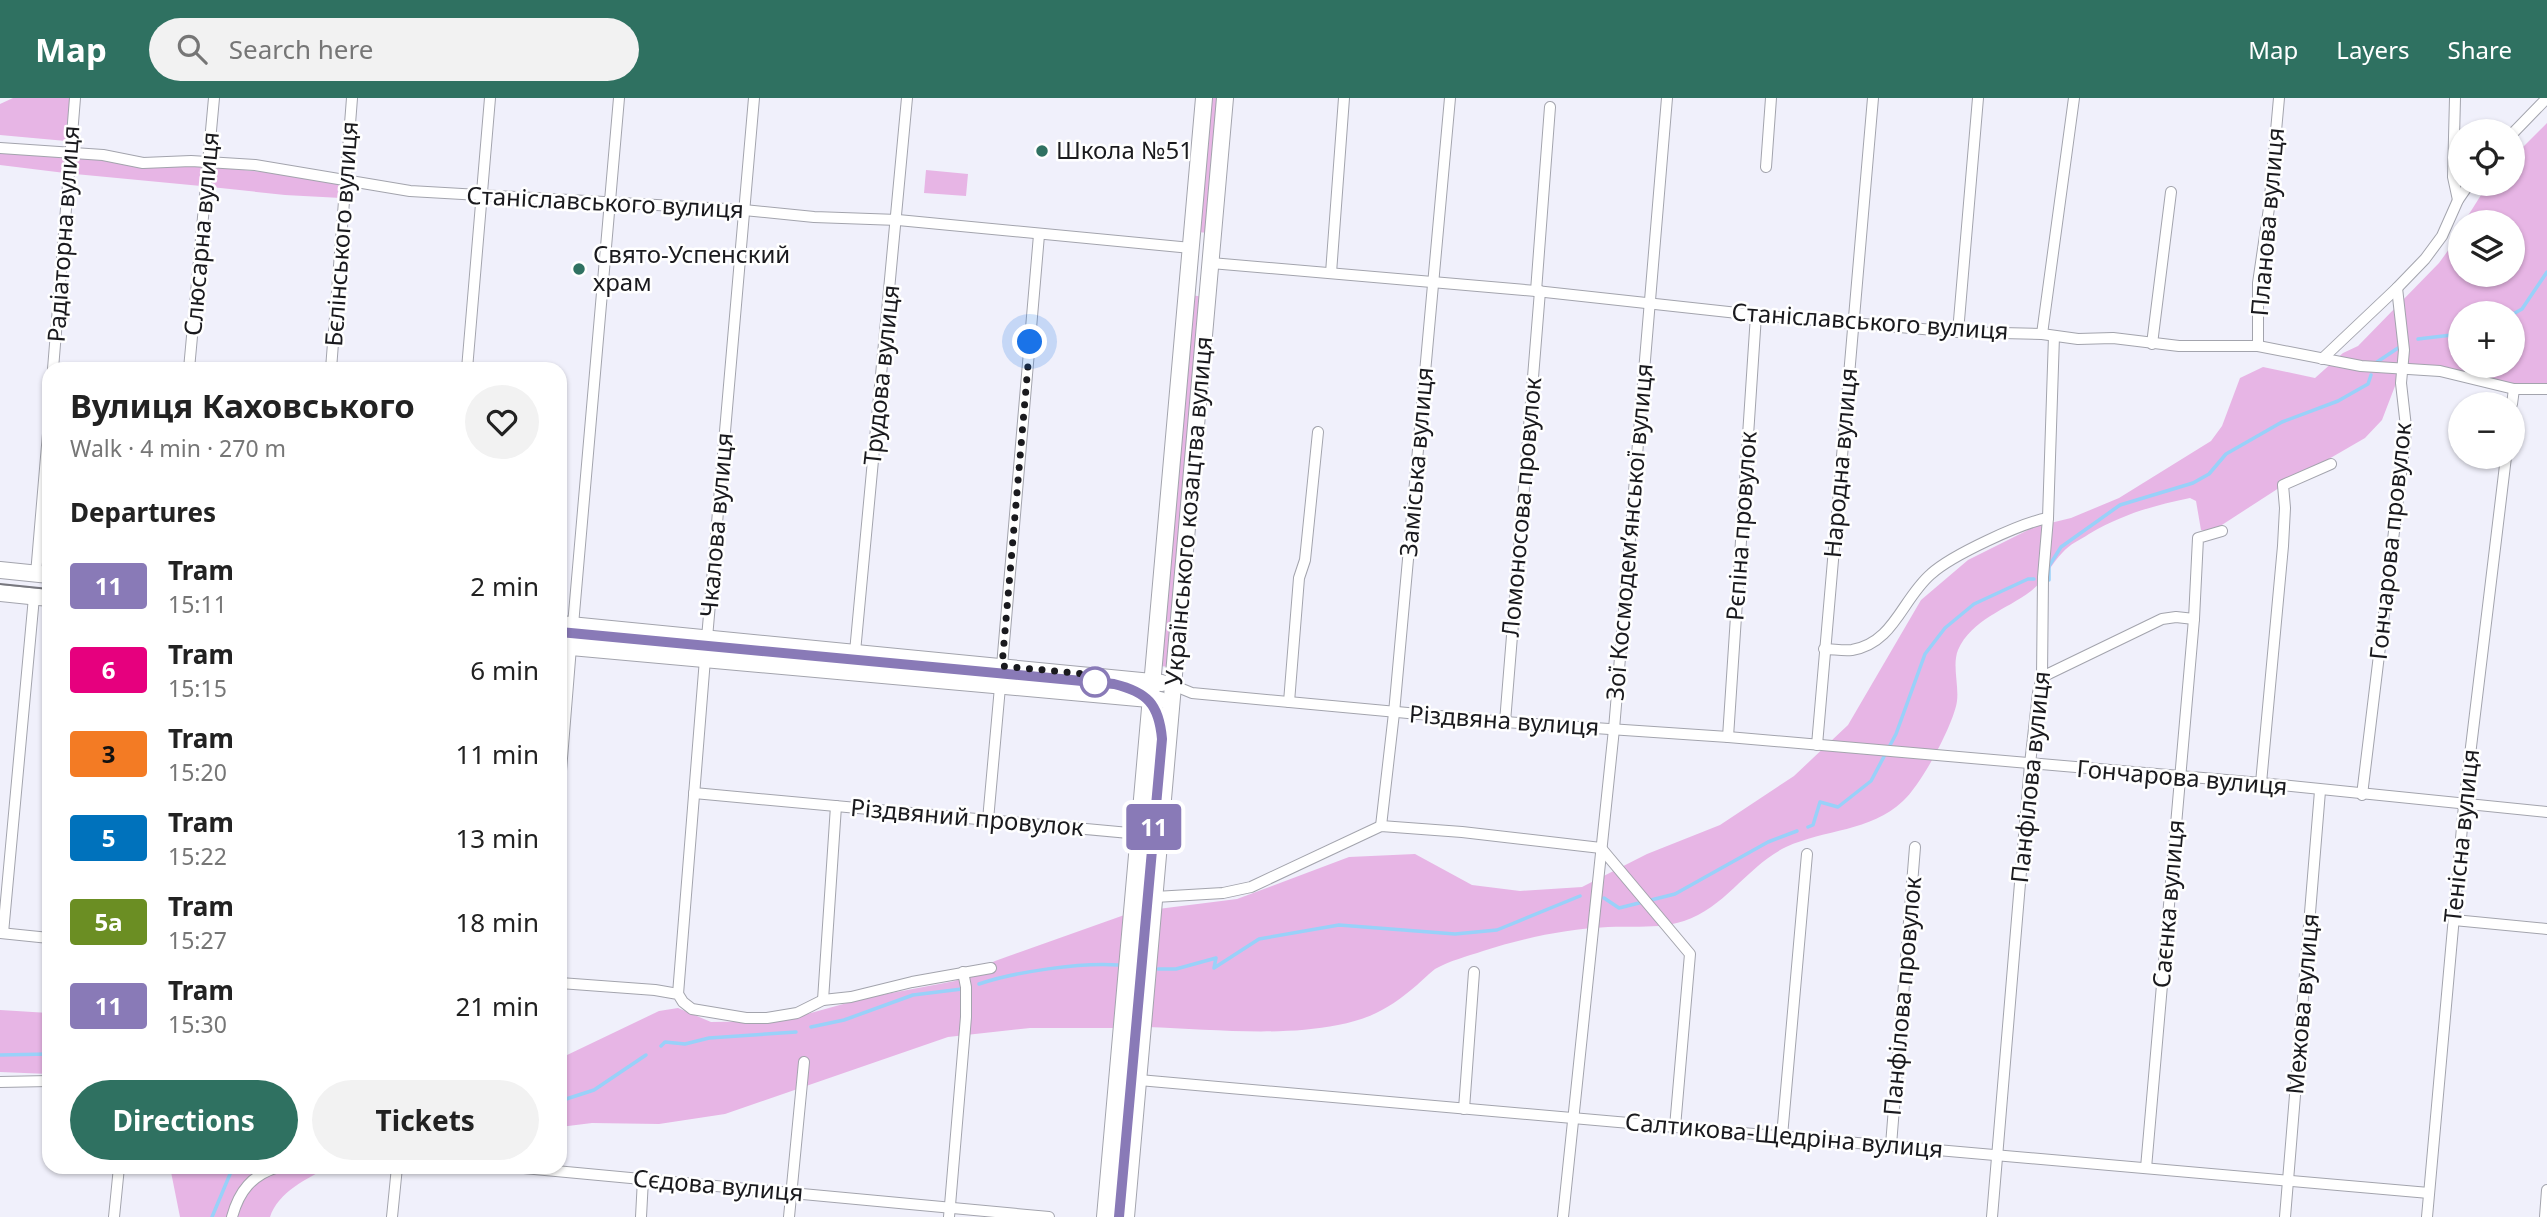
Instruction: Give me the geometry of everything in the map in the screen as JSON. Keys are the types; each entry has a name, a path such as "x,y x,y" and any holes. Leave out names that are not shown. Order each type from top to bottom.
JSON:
{"street":[{"name":"Радіаторна вулиця","path":"54,362 75,98"},
{"name":"Слюсарна вулиця","path":"190,362 214,98"},
{"name":"Бєлінського вулиця","path":"332,362 352,98"},
{"path":"468,362 490,98"},
{"path":"567,624 619,98"},
{"name":"Чкалова вулиця","path":"678,994 754,98"},
{"name":"Трудова вулиця","path":"855,652 898,220 907,98"},
{"name":"Українського козацтва вулиця","path":"1105,1217 1203,98"},
{"name":"Українського козацтва вулиця","path":"1126,1217 1225,98"},
{"path":"1331,274 1344,98"},
{"name":"Заміська вулиця","path":"1381,826 1394,713 1450,98"},
{"name":"Зої Космодем’янської вулиця","path":"1563,1217 1614,729 1667,98"},
{"path":"1766,167 1772,98"},
{"name":"Народна вулиця","path":"1817,745 1873,98"},
{"path":"1958,332 1978,98"},
{"path":"2042,334 2074,98"},
{"name":"Планова вулиця","path":"2258,346 2258,283 2269,208 2279,98"},
{"path":"2455,98 2453,177 2458,200"},
{"path":"2525,121 2547,98"},
{"name":"Ломоносова провулок","path":"1504,722 1550,107"},
{"name":"Станіславського вулиця","path":"0,148 103,155 143,163 208,162 254,165 410,191 898,220 1211,256 1331,274 1538,291 1756,315 1958,332 2042,334 2078,339 2113,338 2192,347 2258,346 2322,359 2403,370 2440,371 2514,389 2547,389"},
{"path":"2152,344 2171,192"},
{"path":"2322,359 2425,259 2442,236 2461,196"},
{"path":"988,820 1039,235"},
{"name":"Гончарова провулок","path":"2362,795 2405,442 2402,323 2397,288"},
{"name":"Рєпіна провулок","path":"1728,737 1756,315"},
{"name":"Панфілова вулиця","path":"1992,1217 2030,764 2042,677 2043,577 2048,518 2054,336"},
{"path":"1289,702 1299,578 1305,560 1318,432"},
{"path":"2261,783 2283,546 2283,485 2331,464"},
{"name":"Тенісна вулиця","path":"2427,1217 2464,804 2505,469"},
{"path":"1825,649 1853,650 1884,637 1931,574 1993,540 2037,520 2048,518"},
{"name":"Саєнка вулиця","path":"2146,1168 2194,619 2197,538 2222,531"},
{"path":"0,570 42,574"},
{"path":"0,593 42,597 1,933 42,937"},
{"path":"2042,677 2162,619 2194,619"},
{"name":"Різдвяна вулиця","path":"567,624 1153,680 1174,692 1192,694 1504,722 1817,745"},
{"name":"Різдвяна вулиця","path":"567,646 1152,701 1174,692"},
{"name":"Гончарова вулиця","path":"1817,745 2261,783 2547,813"},
{"name":"Межова вулиця","path":"2286,1217 2320,791"},
{"name":"Різдвяний провулок","path":"694,793 1140,834"},
{"name":"Різдвяний провулок","path":"823,1000 836,806"},
{"path":"1155,897 1223,893 1251,887 1381,826 1601,848 1690,954 1675,1127"},
{"name":"Панфілова провулок","path":"1891,1145 1915,847"},
{"path":"1782,1136 1807,854"},
{"path":"2454,920 2547,929"},
{"path":"567,984 655,990 678,994 692,1009 746,1018 767,1018 797,1013 823,1000 851,997 991,968"},
{"path":"950,1213 966,1017 963,972"},
{"path":"1464,1109 1474,972"},
{"path":"789,1217 804,1062"},
{"name":"Салтикова-Щедріна вулиця","path":"1139,1080 2430,1192"},
{"path":"0,1082 42,1081"},
{"name":"Сєдова вулиця","path":"567,1172 791,1193 950,1213 1049,1217"},
{"path":"114,1217 118,1174"},
{"path":"232,1217 239,1195 260,1174"},
{"path":"392,1217 396,1174"},
{"path":"641,1217 643,1179"},
{"path":"2544,1217 2547,1190"}],"shaded area":[{"path":"13,98 70,98 66,141 0,135 0,104"},
{"path":"1208,98 1221,98 1210,233 1196,232"},
{"path":"2547,123 2547,391 2477,378 2525,378 2525,301 2448,301 2448,373 2412,366 2400,373 2382,420 2365,438 2282,486 2211,532 2201,530 2196,501 2190,498 2150,508 2102,527 2066,549 2031,591 1972,630 1956,656 1957,701 1950,724 1919,782 1903,801 1890,811 1862,824 1786,847 1772,855 1712,906 1684,921 1656,926 1576,930 1498,946 1435,969 1394,1003 1359,1020 1292,1031 1147,1027 1158,909 1237,899 1349,857 1415,854 1472,885 1520,891 1582,887 1647,854 1720,825 1794,776 1848,725 1921,600 1968,560 2034,527 2071,518 2119,498 2211,441 2222,426 2240,378 2263,367 2315,378 2343,353 2358,346 2448,251 2448,287 2525,287 2525,210 2472,210 2480,196 2525,196 2525,145"},
{"path":"0,146 67,152 65,173 0,165"},
{"path":"77,153 203,166 201,186 75,174"},
{"path":"213,167 343,180 341,198 211,187"},
{"path":"926,170 968,174 966,196 924,193"},
{"path":"1190,295 1205,297 1173,667 1158,666"},
{"path":"1150,746 1165,747 1123,1217 1108,1217"},
{"path":"1130,913 1119,1028 1030,1028 948,1037 725,1114 659,1124 592,1123 567,1126 567,1055 659,1011 678,1008 711,1022 782,1021 865,998 955,981 995,961"},
{"path":"0,1010 42,1013 42,1074 0,1072"},
{"path":"171,1174 316,1174 287,1193 270,1217 180,1217"}],"waterway":[{"path":"2525,305 2547,272"},
{"path":"2418,339 2448,335"},
{"path":"2374,364 2398,348"},
{"path":"2049,580 2049,566 2061,547 2120,505 2193,483 2209,474 2226,454 2282,422 2338,401 2368,384 2371,375"},
{"path":"1808,827 1813,825 1820,802 1838,807 1871,781 1896,734 1925,654 1945,628 1974,604 2028,579 2034,579"},
{"path":"1604,898 1619,908 1675,894 1768,842 1797,831"},
{"path":"1158,969 1176,969 1216,958 1214,968 1259,939 1339,925 1455,934 1497,930 1580,896"},
{"path":"979,984 1048,969 1118,965"},
{"path":"811,1027 844,1020 913,995 962,989"},
{"path":"661,1046 665,1042 685,1044 709,1038 796,1032"},
{"path":"0,1055 42,1054"},
{"path":"567,1099 594,1090 646,1055"},
{"path":"212,1217 230,1174"}],"tram line":[{"path":"0,584 42,588"},
{"path":"567,633 1114,684 1135,691 1150,701 1158,717 1162,739 1119,1217"},
{"name":"11","path":"567,633 1114,684 1132,688 1150,701 1157,711 1162,739 1119,1217"}],"place":[{"name":"Школа №51","path":"1042,151"},
{"name":"Свято-Успенский храм","path":"579,269"}],"route":[{"path":"1030,342 1002,666 1085,674 1095,682"}]}
